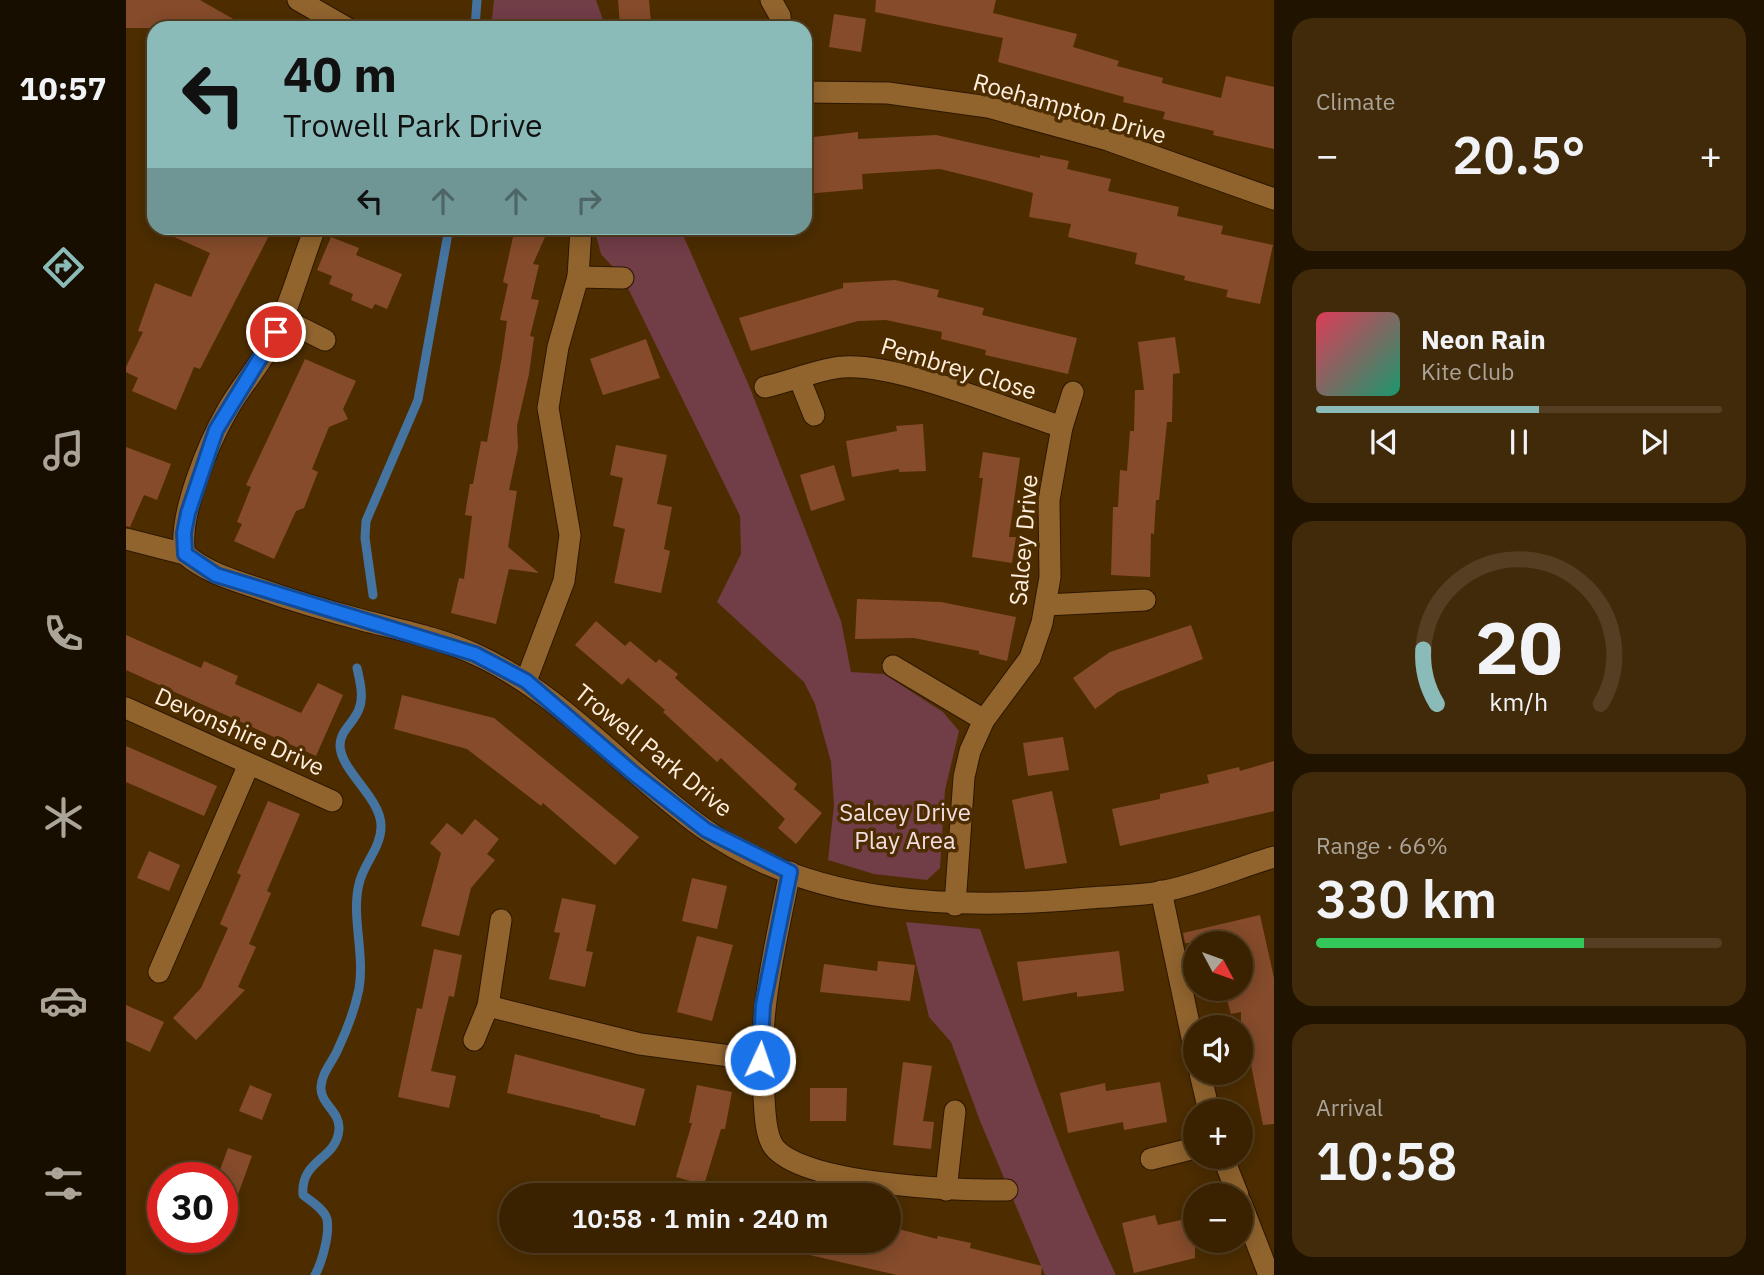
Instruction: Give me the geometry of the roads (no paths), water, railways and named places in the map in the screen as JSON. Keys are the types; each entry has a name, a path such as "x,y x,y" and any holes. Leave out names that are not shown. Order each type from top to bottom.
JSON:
{"street":[{"path":"298,0 335,21"},
{"path":"771,0 780,21"},
{"name":"Roehampton Drive","path":"812,92 888,93 988,107 1108,140 1274,199"},
{"path":"185,554 184,533 188,513 216,430 270,346 283,319 312,235"},
{"path":"526,681 564,581 569,547 570,535 548,408 558,346 579,277 581,235"},
{"path":"579,277 622,278"},
{"path":"283,319 325,340"},
{"name":"Pembrey Close","path":"765,387 800,380 840,367 862,367 911,378 1062,427"},
{"path":"800,380 814,415"},
{"name":"Salcey Drive","path":"955,905 964,777 971,751 984,720 1030,658 1046,605 1050,578 1048,500 1062,427 1073,392"},
{"name":"Trowell Park Drive","path":"131,541 185,554 216,575 475,654 526,681 633,773 706,830 790,872 855,891 955,905 1063,901 1161,891 1274,857"},
{"path":"1046,605 1145,600"},
{"path":"893,666 984,720"},
{"name":"Devonshire Drive","path":"126,708 332,801"},
{"path":"159,972 250,764"},
{"path":"790,872 763,1005 760,1060 766,1118 773,1145 795,1165 850,1178 946,1190 1007,1190"},
{"path":"1161,891 1187,1015"},
{"path":"474,1040 488,1006 501,920"},
{"path":"488,1006 640,1044 760,1060"},
{"path":"946,1190 955,1111"},
{"path":"1151,1159 1183,1151"},
{"path":"1253,1234 1269,1275"}],"waterway":[{"path":"476,21 477,0"},
{"path":"373,595 365,538 366,521 418,400 448,235"},
{"path":"315,1275 325,1248 327,1219 320,1209 303,1195 304,1183 307,1174 337,1139 338,1123 321,1087 325,1072 347,1028 359,989 357,896 361,877 381,833 379,815 374,804 347,765 340,746 342,735 357,714 360,704 361,689 357,668"}],"park label":[{"name":"Salcey Drive Play Area","path":"905,826"}]}
